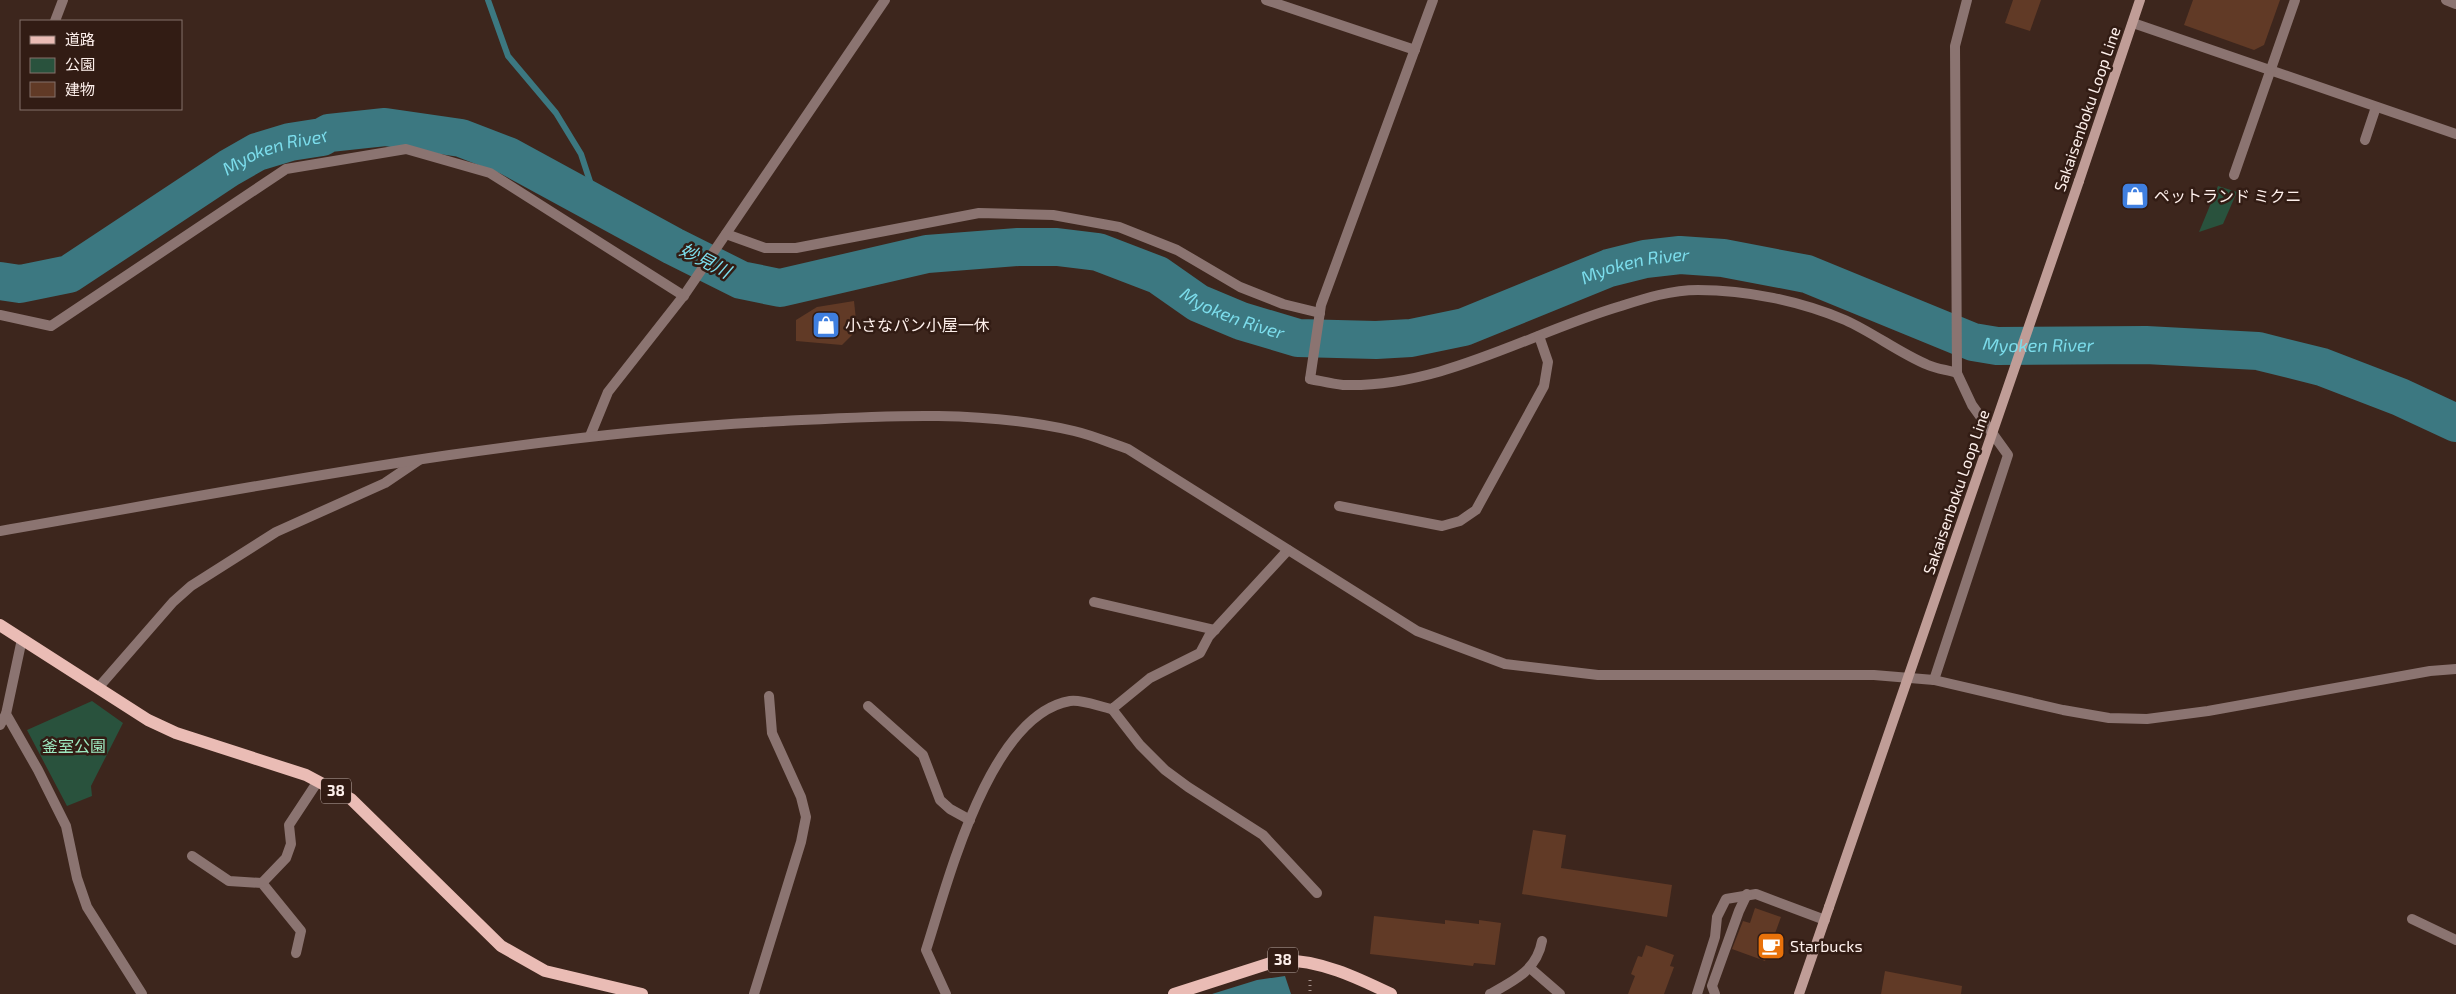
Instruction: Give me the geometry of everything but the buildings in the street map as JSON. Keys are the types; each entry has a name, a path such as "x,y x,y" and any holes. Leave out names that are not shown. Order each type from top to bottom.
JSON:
{"main road":[{"name":"Sakaisenboku Loop Line","path":"1799,994 2140,0"},
{"name":"38","path":"0,625 148,720 176,733 306,775 351,799 501,946 545,971 642,994"},
{"name":"38","path":"1174,994 1280,960 1327,966 1391,994"}],"street":[{"path":"55,20 62,0"},
{"path":"590,436 608,392 685,295 884,0"},
{"path":"1266,0 1415,50"},
{"path":"1433,0 1320,313 1310,379 1342,385 1381,383 1430,374 1493,355 1591,314 1658,295 1697,290 1744,293 1793,303 1844,320 1929,366 1957,372"},
{"path":"1934,680 2008,454 1972,405 1957,372 1955,46 1967,0"},
{"path":"2234,175 2295,0"},
{"path":"2446,0 2456,4"},
{"path":"2133,23 2456,134"},
{"path":"2365,140 2376,107"},
{"path":"0,315 51,326 286,168 406,149 490,173 685,295"},
{"path":"726,235 765,248 796,248 978,214 1053,215 1119,227 1177,250 1240,287 1282,304 1320,313"},
{"path":"1339,506 1442,526 1460,521 1476,510 1544,386 1548,362 1539,336"},
{"path":"0,531 418,460 590,436 745,422 913,414 1030,422 1078,431 1128,449 1417,632 1506,664 1598,675 1874,675 1934,680 2063,710 2109,718 2147,719 2208,711 2430,671 2456,669"},
{"path":"98,688 174,602 191,586 276,532 386,482 418,460"},
{"path":"1112,709 1150,678 1200,653 1215,630 1288,550"},
{"path":"1094,602 1215,630"},
{"path":"0,725 6,714 22,639"},
{"path":"754,994 801,842 806,817 801,797 772,733 769,696"},
{"path":"946,994 926,950 970,820 999,758 1022,731 1049,708 1072,701 1112,709 1140,745 1166,770 1188,787 1262,835 1317,893"},
{"path":"868,706 923,755 940,800 950,810 970,820"},
{"path":"6,714 38,770 66,826 77,878 87,907 142,994"},
{"path":"262,883 286,858 291,844 289,825 318,781"},
{"path":"192,856 229,880 262,883 301,932 296,953"},
{"path":"1715,994 1712,986 1747,894"},
{"path":"1696,994 1715,938 1717,917 1726,899 1756,894 1825,920"},
{"path":"2412,918 2456,940"},
{"path":"1490,994 1516,980 1530,968 1539,956 1542,941"},
{"path":"1530,968 1560,994"}],"green space":[{"path":"2218,186 2237,192 2223,224 2199,232"},
{"name":"釜室公園","path":"92,701 123,723 91,786 92,796 67,806 27,730"}],"water":[{"path":"1285,976 1291,994 1212,994 1257,980"}],"waterway":[{"path":"488,0 508,56 556,113 581,154 598,206"},
{"name":"Myoken River","path":"0,281 20,284 69,274 229,168 257,152 290,142 322,137 329,133 385,127 461,138 508,156 673,246 741,280 780,288 927,254 1018,247 1057,247 1098,252 1158,275 1198,303 1241,321 1298,338 1376,340 1411,338 1464,327 1609,268 1645,259 1680,255 1723,258 1807,274 1973,342 1997,346 2146,345 2258,351 2322,367 2400,397 2456,423"}],"place":[{"name":"ペットランド ミクニ","path":"2135,196"},
{"name":"小さなパン小屋一休","path":"826,325"},
{"name":"Starbucks","path":"1771,946"}],"water label":[{"name":"妙見川","path":"705,261"}]}
